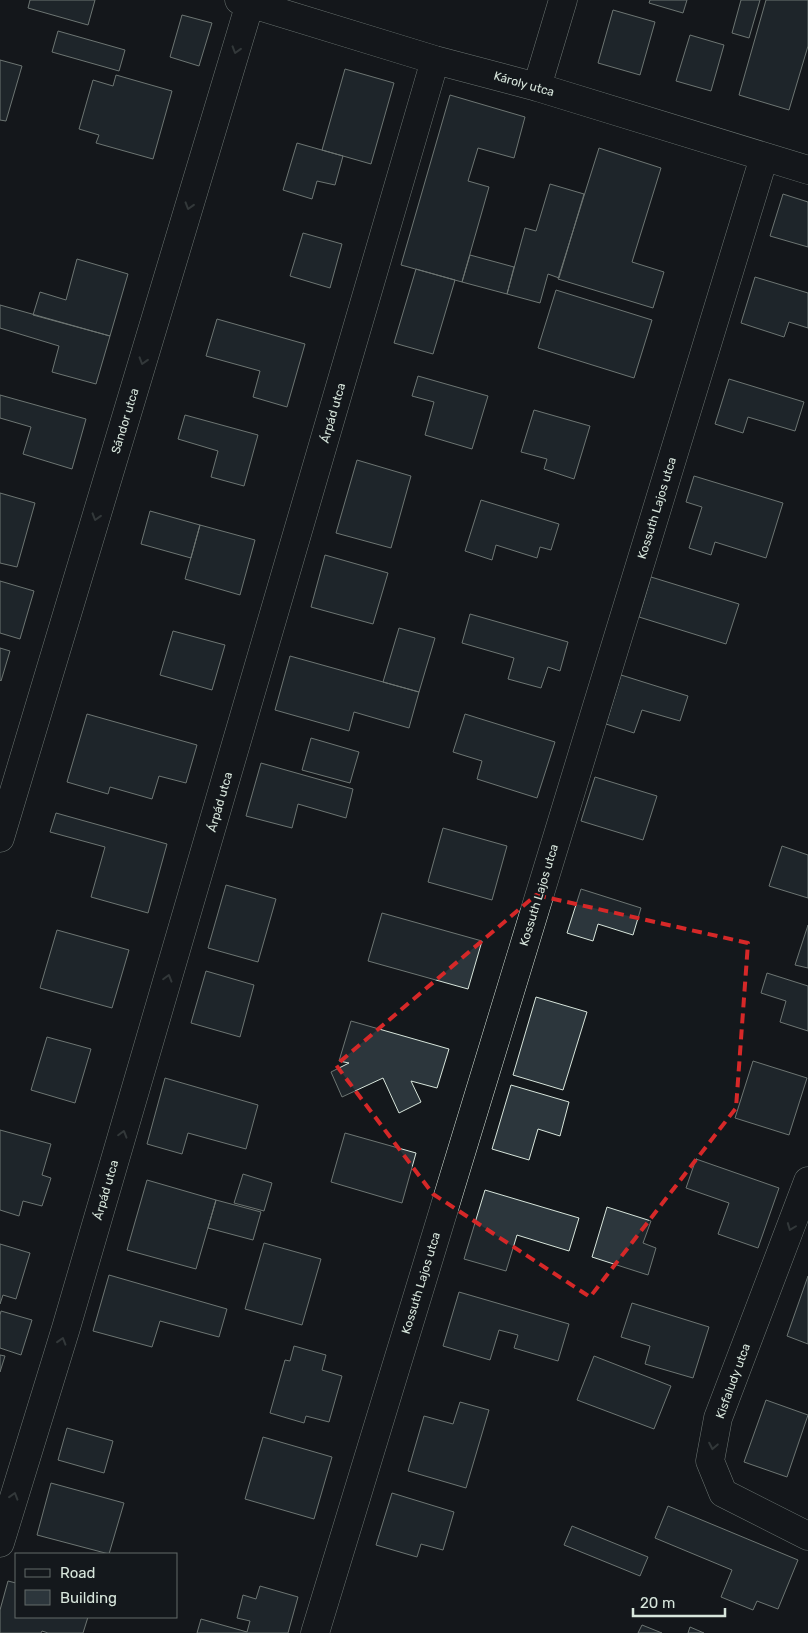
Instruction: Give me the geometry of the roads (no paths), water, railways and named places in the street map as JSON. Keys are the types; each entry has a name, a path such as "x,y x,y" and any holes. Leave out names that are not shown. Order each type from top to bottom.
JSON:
{"street":[{"path":"538,87 563,0"},
{"name":"Károly utca","path":"244,2 435,60 538,87 808,170"},
{"name":"Sándor utca","path":"0,838 244,2"},
{"name":"Árpád utca","path":"0,1543 66,1328 435,60"},
{"name":"Kossuth Lajos utca","path":"315,1633 764,157"},
{"name":"Kisfaludy utca","path":"808,1181 718,1418 710,1461 724,1493 808,1536"}]}
